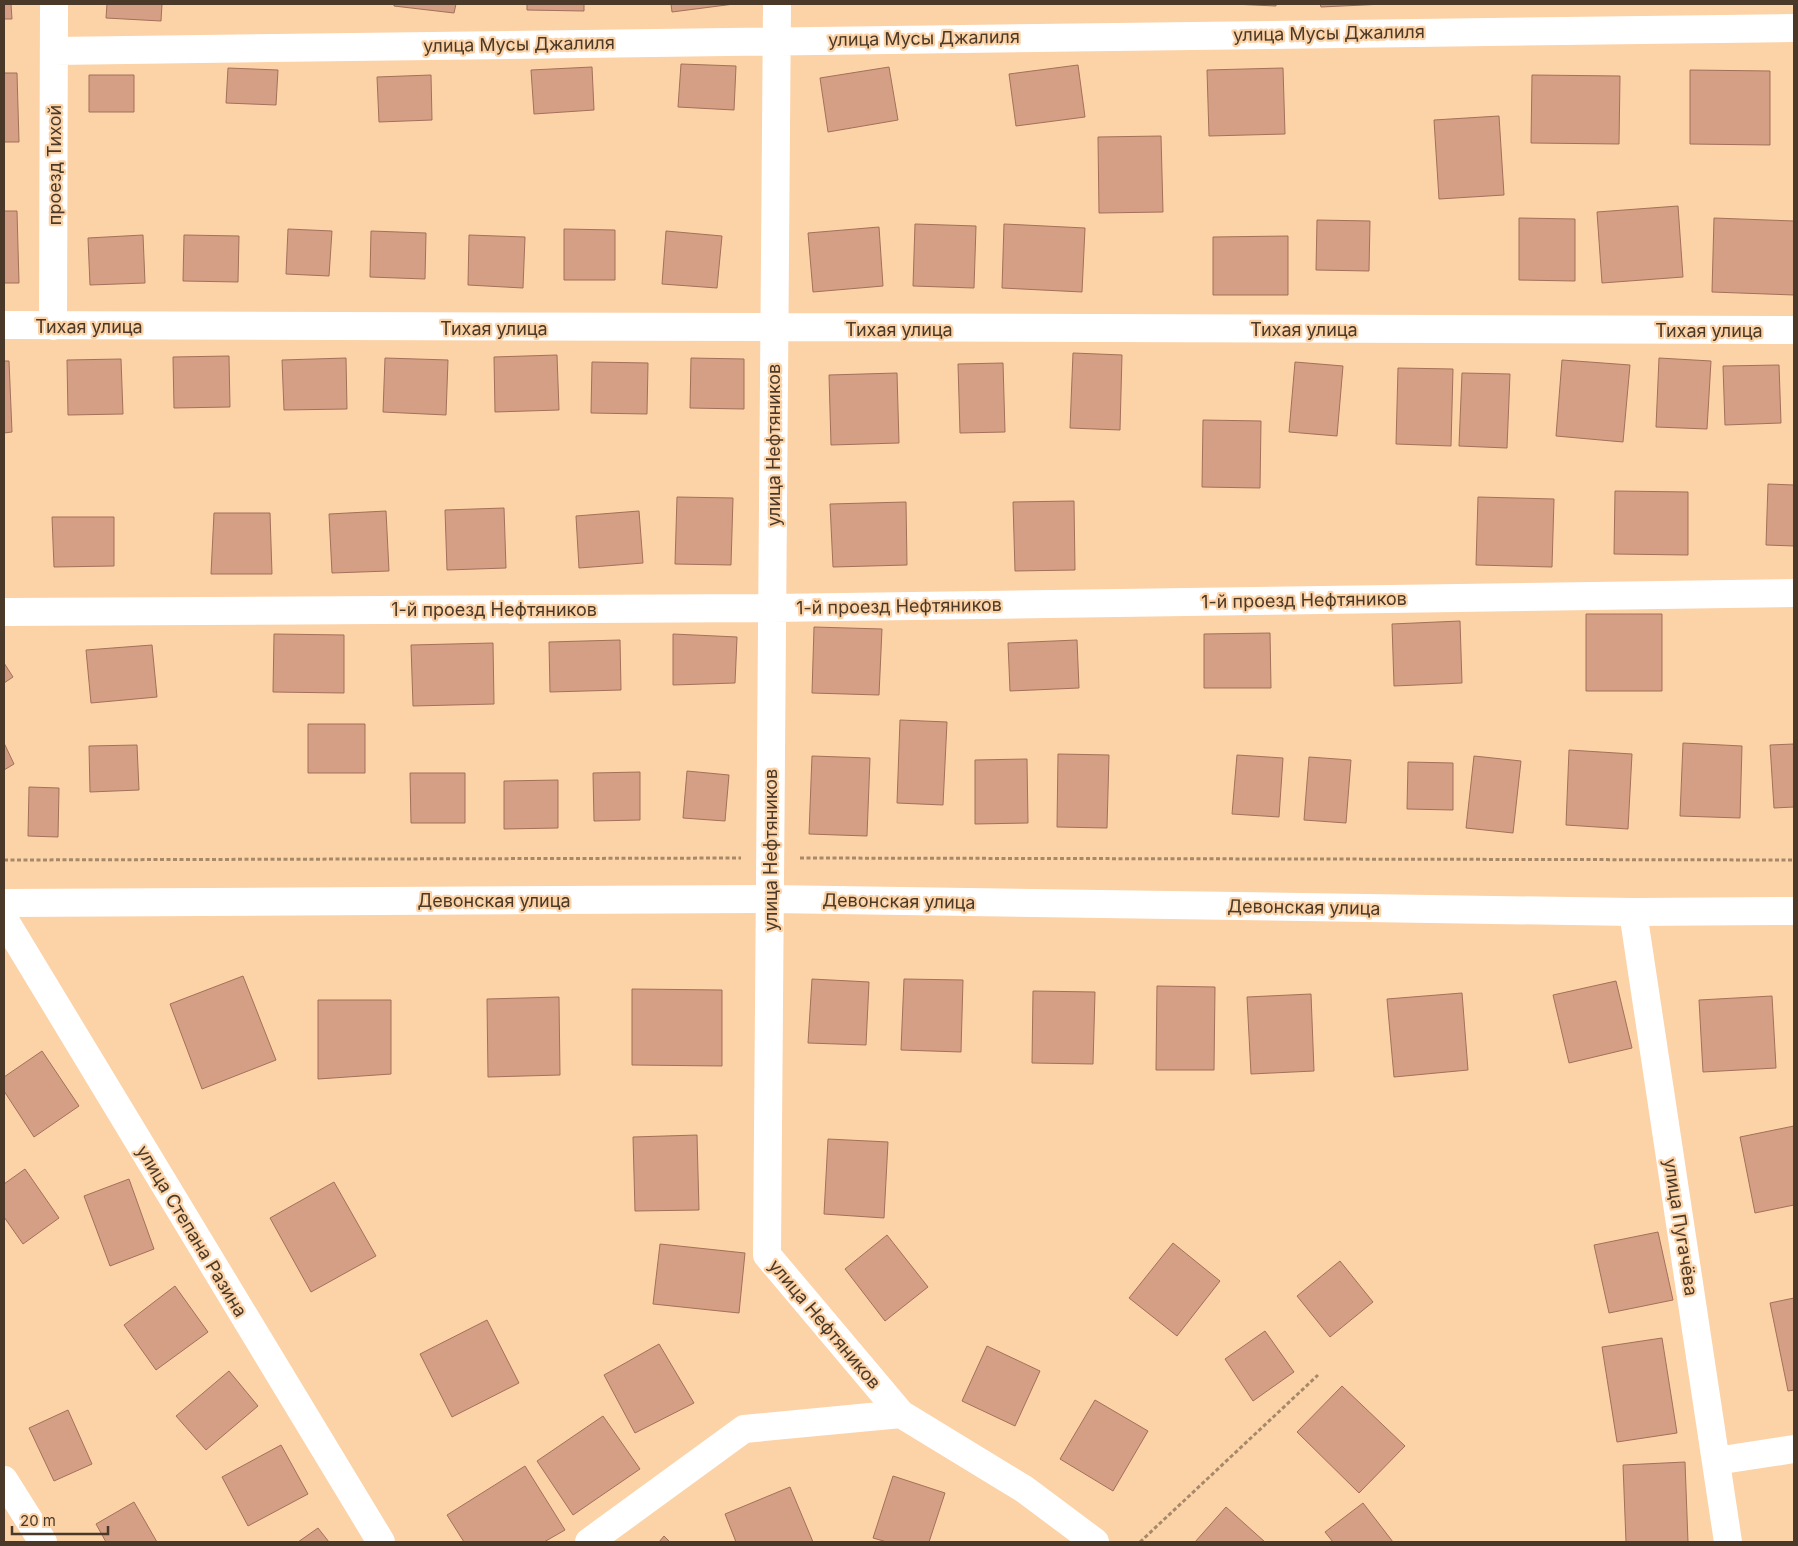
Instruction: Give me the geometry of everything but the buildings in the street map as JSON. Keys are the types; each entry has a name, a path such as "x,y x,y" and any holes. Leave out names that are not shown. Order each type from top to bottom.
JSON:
{"street":[{"name":"проезд Тихой","path":"53,326 54,4"},
{"name":"улица Нефтяников","path":"777,4 767,1255 901,1414 1024,1489 1095,1542"},
{"name":"улица Мусы Джалиля","path":"54,51 1794,28"},
{"name":"Тихая улица","path":"4,325 774,329 1794,330"},
{"name":"1-й проезд Нефтяников","path":"4,612 772,608 1794,593"},
{"name":"Девонская улица","path":"4,903 770,899 1633,912 1794,911"},
{"name":"улица Пугачёва","path":"1633,912 1728,1542"},
{"name":"улица Степана Разина","path":"4,919 381,1542"},
{"path":"589,1542 744,1429 901,1414"},
{"path":"1716,1462 1794,1449"},
{"path":"4,1480 43,1542"}],"path":[{"path":"4,860 770,858 1794,860"},
{"path":"1140,1542 1318,1374"}]}
